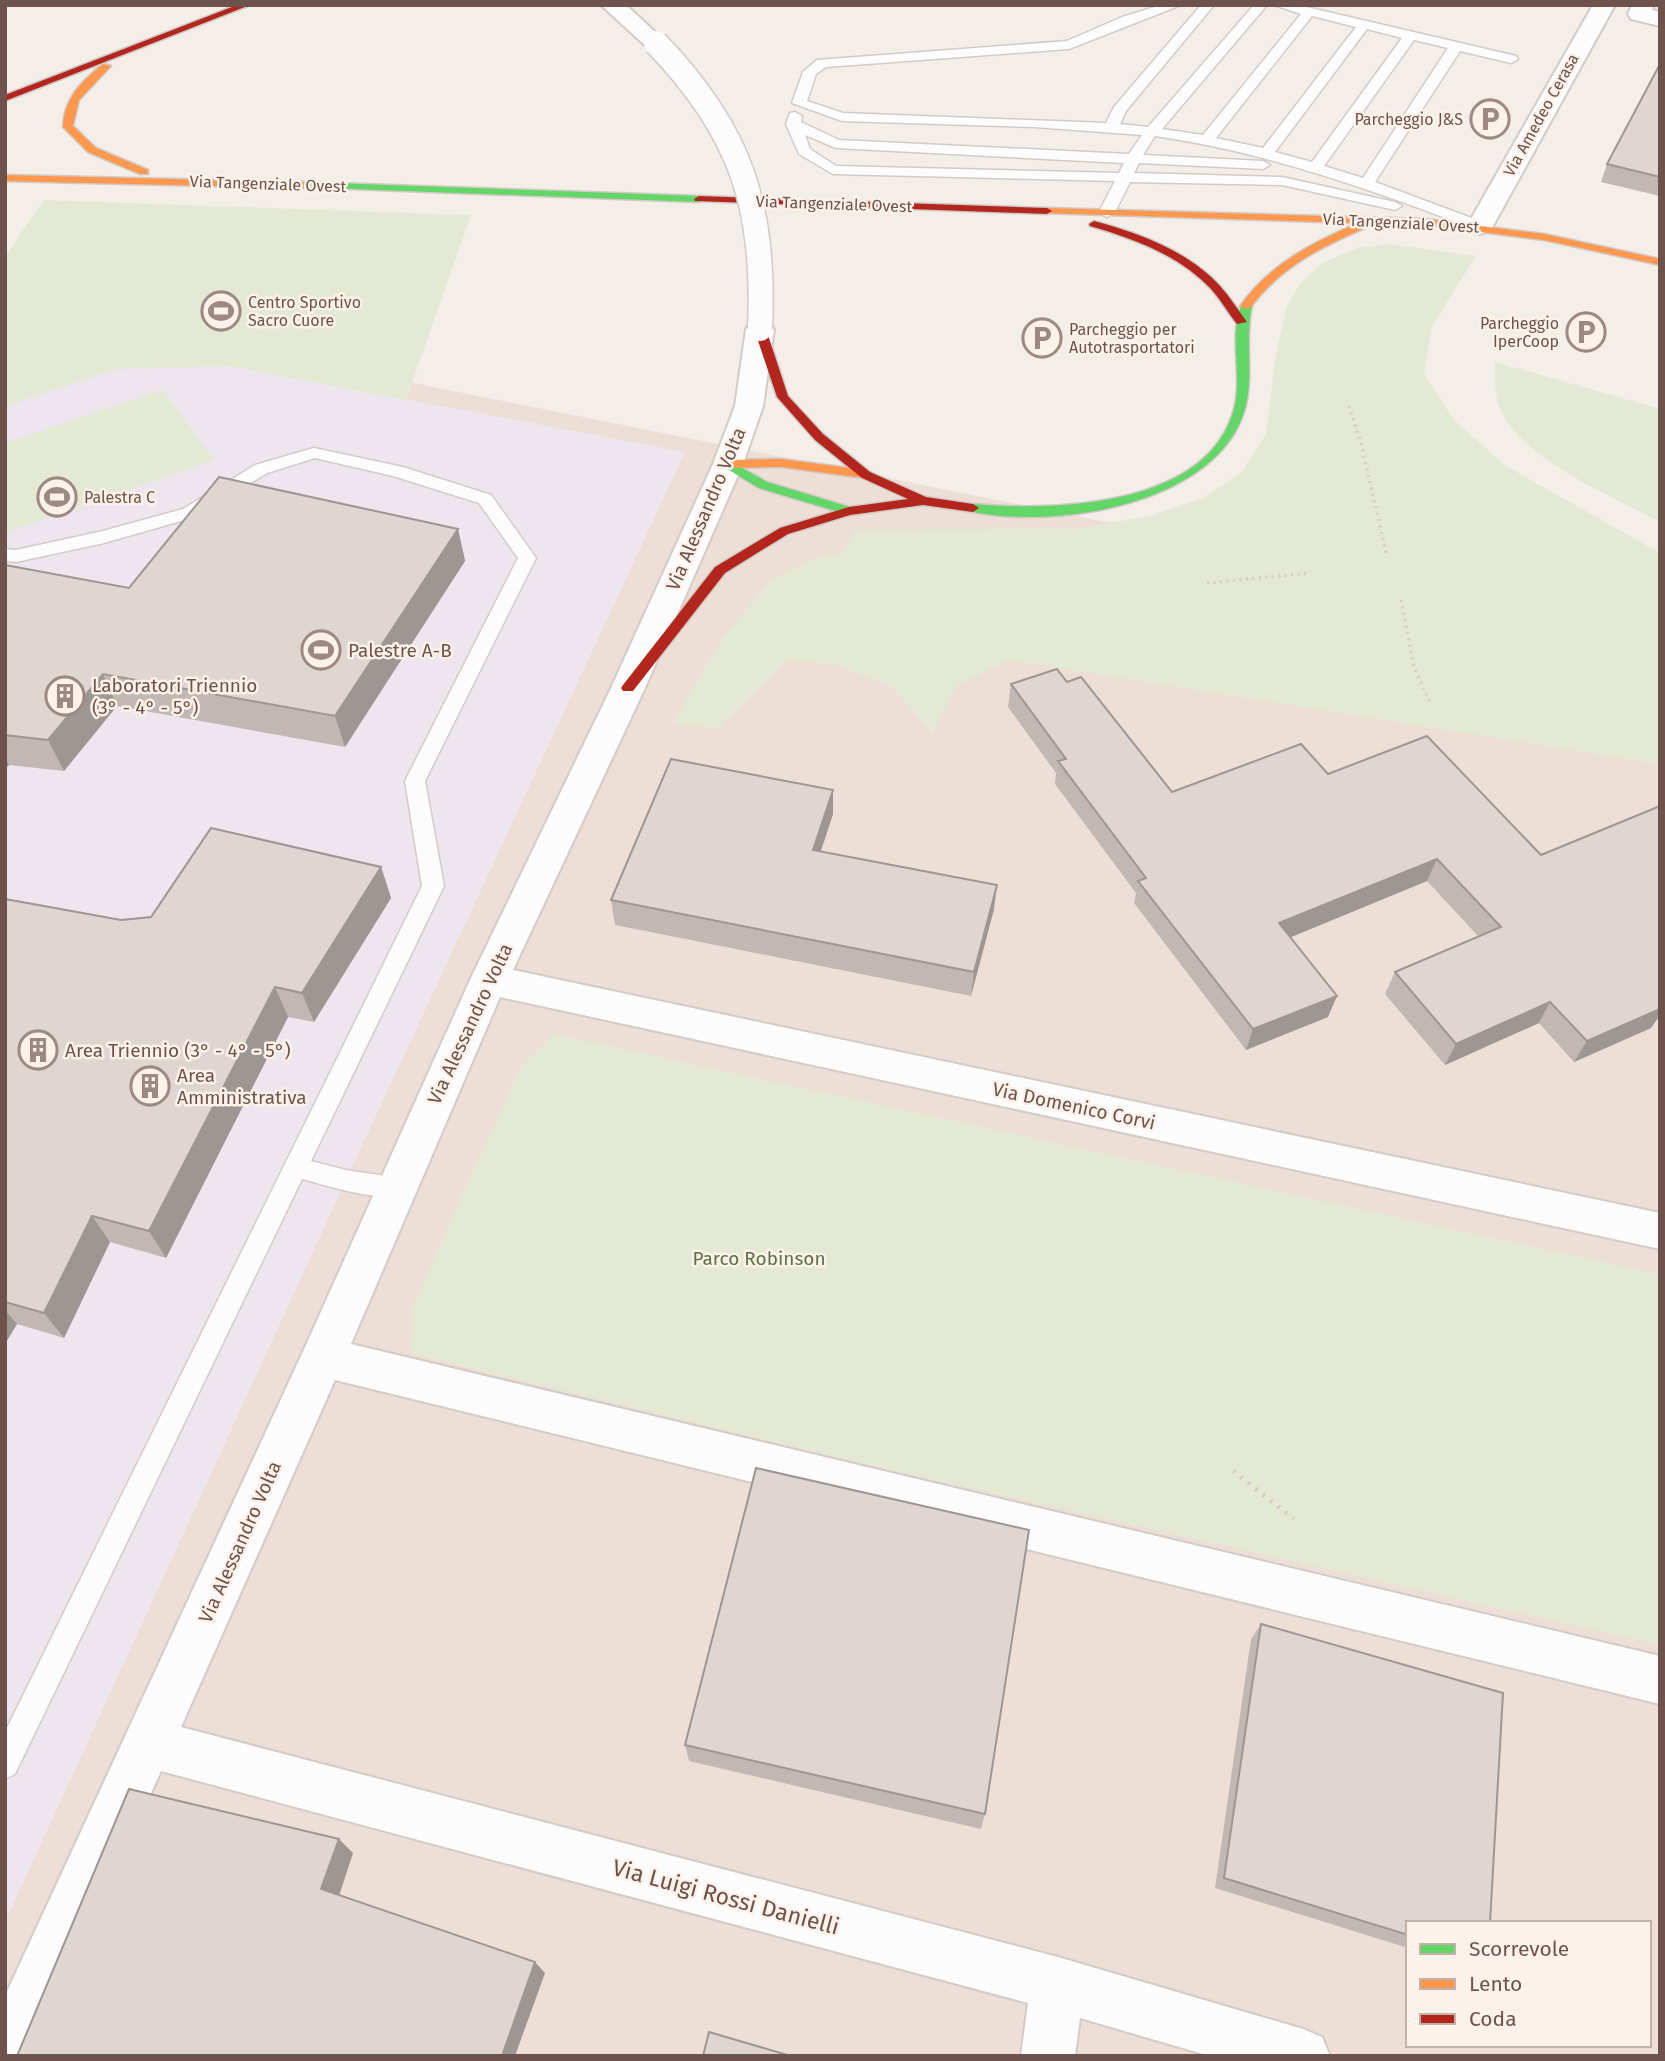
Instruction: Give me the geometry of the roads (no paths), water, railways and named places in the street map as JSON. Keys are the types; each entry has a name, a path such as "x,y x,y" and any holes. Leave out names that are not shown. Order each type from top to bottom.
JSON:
{"main road":[{"path":"5,98 246,5"},
{"path":"129,52 103,68 83,86 68,110 68,127 85,144 102,155 149,174 177,180"},
{"name":"Via Tangenziale Ovest","path":"5,177 177,180 1480,226 1558,238 1660,262"},
{"path":"1048,211 1107,227 1171,255 1209,281 1241,323"},
{"path":"628,688 720,570 784,531 849,511 923,501 1005,512 1045,512 1124,502 1156,492 1194,471 1216,449 1233,426 1245,381 1241,323 1246,306 1256,289 1270,275 1322,243 1370,221"},
{"path":"760,329 783,397 819,437 866,475 923,501"},
{"path":"729,464 781,463 866,475"},
{"path":"729,464 763,485 849,511"}],"street":[{"name":"Via Amedeo Cerasa","path":"1480,226 1604,5"},
{"path":"1643,5 1639,14 1660,19"},
{"name":"Via Alessandro Volta","path":"6,2056 323,1357 489,980 628,688 729,464 748,406 760,329 762,276 759,236 738,157 710,102 626,10"},
{"name":"Via Domenico Corvi","path":"489,980 1660,1231"},
{"path":"323,1357 1660,1680"},
{"name":"Via Luigi Rossi Danielli","path":"148,1743 1058,1984 1303,2056"},
{"path":"1048,2056 1058,1984"}],"lane":[{"path":"1175,5 1127,20 1069,46 822,63 810,72 793,124 804,152 833,170 1282,181 1480,226"},
{"path":"1111,128 1119,110 1208,5"},
{"path":"1107,212 1134,158 1151,132 1261,5"},
{"path":"1280,5 1511,59"},
{"path":"1206,141 1310,12"},
{"path":"1266,154 1364,25"},
{"path":"1315,168 1410,36"},
{"path":"1367,183 1456,47"},
{"path":"799,103 842,117 1111,128 1206,141 1266,154 1367,183 1480,226"},
{"path":"793,124 836,144 1315,168"},
{"path":"1124,178 1315,168"},
{"path":"5,555 16,556 104,537 189,513 261,469 314,453 397,471 485,499 527,558 415,781 433,886 5,1764"},
{"path":"296,1167 346,1180 396,1186"}],"place":[{"name":"Parcheggio J&S","path":"1490,119"},
{"name":"Centro Sportivo Sacro Cuore","path":"221,311"},
{"name":"Parcheggio IperCoop","path":"1586,332"},
{"name":"Parcheggio per Autotrasportatori","path":"1042,338"},
{"name":"Palestra C","path":"57,497"},
{"name":"Palestre A-B","path":"321,650"},
{"name":"Laboratori Triennio (3° - 4° - 5°)","path":"65,696"},
{"name":"Area Triennio (3° - 4° - 5°)","path":"38,1050"},
{"name":"Area Amministrativa","path":"150,1086"}],"park label":[{"name":"Parco Robinson","path":"759,1258"}]}
